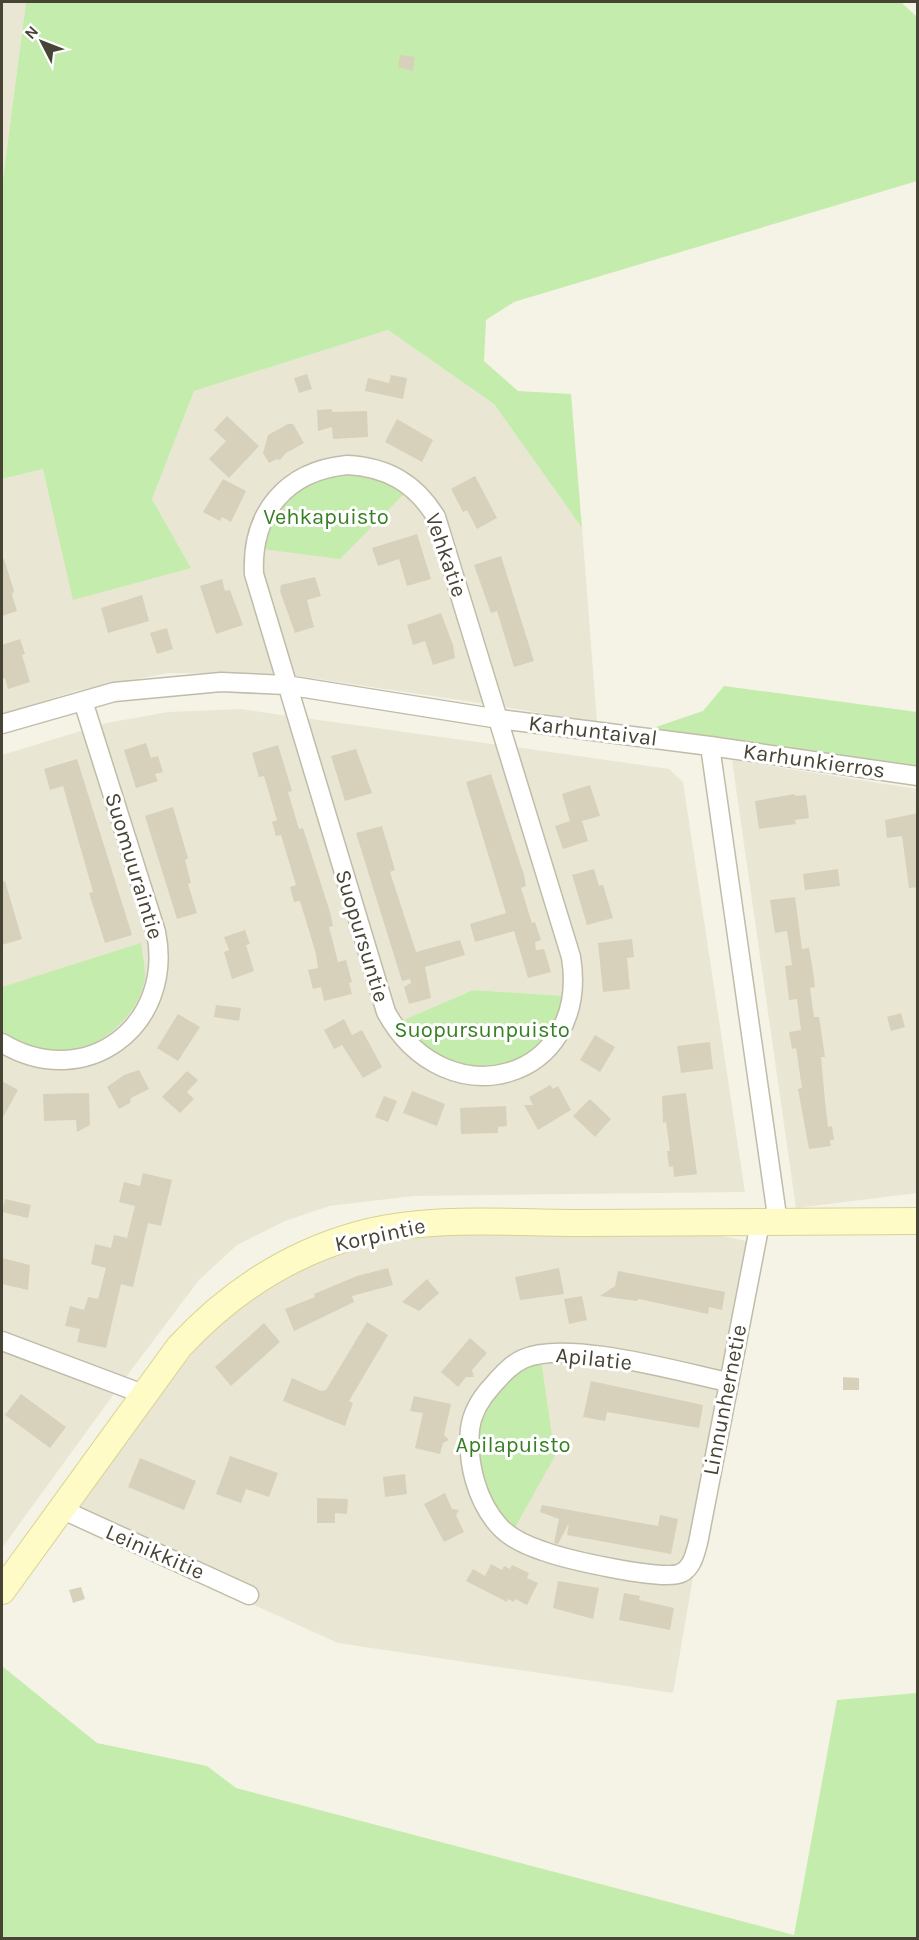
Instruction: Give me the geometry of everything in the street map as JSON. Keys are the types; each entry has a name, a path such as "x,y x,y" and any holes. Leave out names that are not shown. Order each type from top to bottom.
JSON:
{"street":[{"name":"Vehkatie","path":"286,685 254,574 253,558 260,526 277,498 302,478 332,466 363,466 378,469 406,482 428,504 436,517 499,719"},
{"name":"Karhuntaival","path":"2,724 114,692 220,682 286,685 499,719 710,746"},
{"name":"Suopursuntie","path":"286,685 386,1012 402,1038 428,1061 448,1072 478,1078 494,1077 524,1066 548,1046 566,1020 573,989 571,957 499,719"},
{"name":"Suomuuraintie","path":"2,1043 27,1056 58,1061 73,1060 102,1051 128,1033 139,1022 154,994 158,979 159,947 156,932 83,701"},
{"name":"Karhunkierros","path":"710,746 918,776"},
{"path":"710,746 769,1223"},
{"name":"Korpintie","path":"2,1591 179,1347 228,1299 258,1277 289,1260 358,1235 442,1223 918,1221"},
{"name":"Linnunhernetie","path":"682,1573 692,1563 698,1543 728,1382 769,1223"},
{"path":"2,1341 143,1394"},
{"name":"Apilatie","path":"682,1573 667,1576 582,1562 542,1551 518,1540 500,1527 476,1485 468,1449 471,1422 482,1396 505,1371 524,1359 554,1352 594,1355 728,1382"},
{"name":"Leinikkitie","path":"61,1509 249,1595"}],"shaded area":[{"path":"2,2 26,2 2,185"},
{"path":"388,330 494,404 582,528 597,722 504,707 444,513 435,498 411,475 380,460 347,456 314,463 283,480 260,507 252,523 247,540 245,575 274,674 168,673 76,691 2,714 2,479 43,469 191,568 152,499 194,391"},
{"path":"406,492 430,520 486,704 291,675 261,573 262,549 340,558"},
{"path":"241,709 288,716 379,1015 387,1030 409,1056 432,1072 446,1079 478,1085 511,1079 578,1006 581,989 578,955 515,747 669,769 683,782 745,1192 413,1196 329,1206 285,1221 237,1245 199,1280 126,1377 2,1332 2,755 107,723 168,712"},
{"path":"304,718 499,745 564,959 565,996 473,990 399,1022 392,1009"},
{"path":"732,760 917,789 917,1193 796,1208"},
{"path":"443,1232 712,1234 751,1242 673,1693 338,1643 63,1519 152,1400 215,1328 252,1298 301,1268 360,1246"},
{"path":"2,1347 116,1391 2,1548"}],"green space":[{"path":"26,2 901,2 917,17 917,181 514,302 486,320 484,361 518,391 571,394 582,528 494,404 388,330 194,391 152,499 191,568 73,600 43,469 2,479 2,186"},
{"name":"Vehkapuisto","path":"348,472 376,476 406,492 340,559 262,549 275,517 291,496 314,482"},
{"path":"724,686 917,712 917,766 650,729 703,711"},
{"path":"141,943 145,967 142,991 123,1020 93,1044 77,1052 60,1056 44,1055 2,1035 2,987"},
{"name":"Suopursunpuisto","path":"473,990 565,996 553,1026 540,1044 527,1055 497,1067 465,1067 432,1055 399,1022"},
{"name":"Apilapuisto","path":"541,1360 555,1456 513,1531 496,1510 481,1481 473,1449 473,1435 481,1412 510,1373"},
{"path":"2,1666 97,1743 207,1766 236,1788 794,1935 837,1700 917,1693 917,1938 2,1938"}],"building":[{"path":"400,55 415,57 413,71 398,67"},
{"path":"307,374 312,389 299,393 294,378"},
{"path":"391,375 407,378 403,399 365,391 368,378 389,383"},
{"path":"332,409 332,412 367,411 368,437 333,439 332,427 318,431 317,410"},
{"path":"227,416 259,446 229,478 209,459 226,441 214,430"},
{"path":"397,419 433,440 422,462 385,442"},
{"path":"288,424 293,424 304,443 286,453 280,460 269,463 263,453 268,435"},
{"path":"475,476 497,518 477,529 467,510 463,512 451,489"},
{"path":"223,479 246,491 231,522 222,517 220,521 203,512"},
{"path":"417,534 431,579 407,586 399,559 378,566 372,548"},
{"path":"501,556 534,661 514,667 497,611 491,613 474,565"},
{"path":"2,559 4,559 14,591 12,595 17,611 2,616"},
{"path":"315,577 321,596 307,600 314,627 295,633 280,591 281,585"},
{"path":"222,579 225,591 230,590 243,625 216,634 200,586"},
{"path":"142,595 149,621 108,633 101,608"},
{"path":"441,613 453,645 455,658 433,665 425,641 413,645 407,625"},
{"path":"167,628 173,649 157,654 150,633"},
{"path":"20,639 30,682 8,689 5,678 2,679 2,645"},
{"path":"146,743 151,758 158,756 163,772 155,774 158,781 136,788 124,750"},
{"path":"278,745 292,791 288,792 299,829 303,828 330,912 333,926 329,927 338,962 346,960 352,982 349,983 352,994 324,1001 321,987 313,989 308,970 318,968 316,954 300,901 294,902 290,887 296,885 281,835 276,836 272,822 277,820 264,776 259,777 252,753"},
{"path":"356,749 372,793 345,801 331,756"},
{"path":"77,759 132,935 105,943 89,893 93,892 63,786 50,790 44,769"},
{"path":"491,774 524,875 526,886 521,888 532,923 535,922 541,940 535,942 536,950 544,949 551,972 528,978 514,931 475,942 470,924 506,913 466,782"},
{"path":"590,785 600,816 582,821 588,841 563,849 555,826 570,821 562,794"},
{"path":"795,794 795,796 806,795 809,818 795,820 796,824 759,829 755,801"},
{"path":"173,807 188,858 185,860 191,883 188,884 197,913 177,919 145,816"},
{"path":"918,813 918,887 909,888 902,836 887,838 885,820"},
{"path":"382,826 395,870 390,872 416,952 460,940 465,955 425,967 431,998 409,1004 404,987 411,983 410,979 402,981 356,833"},
{"path":"594,869 599,886 603,885 613,918 587,925 572,875"},
{"path":"838,869 840,886 805,890 803,874"},
{"path":"5,881 22,939 2,945 2,882"},
{"path":"795,897 802,949 809,948 813,971 815,987 810,988 814,1017 819,1017 825,1057 821,1057 828,1127 832,1126 834,1140 830,1140 831,1146 809,1149 798,1089 802,1088 796,1048 792,1049 789,1032 801,1030 797,999 789,1000 785,966 792,965 787,931 775,933 770,900"},
{"path":"245,930 250,944 246,945 254,971 232,979 224,952 229,950 224,937"},
{"path":"632,939 634,957 627,958 630,989 603,992 598,943"},
{"path":"216,1005 241,1008 239,1021 214,1017"},
{"path":"901,1013 905,1027 891,1031 887,1017"},
{"path":"178,1014 200,1027 178,1061 157,1048"},
{"path":"344,1019 352,1035 362,1030 382,1067 363,1078 342,1045 334,1049 324,1030"},
{"path":"595,1035 615,1047 600,1072 580,1060"},
{"path":"710,1042 713,1069 681,1073 677,1046"},
{"path":"139,1070 149,1089 131,1098 130,1103 119,1109 107,1087 124,1075"},
{"path":"187,1071 198,1080 187,1092 194,1099 180,1113 162,1097"},
{"path":"2,1081 18,1090 2,1119"},
{"path":"550,1085 553,1089 558,1086 571,1110 538,1130 524,1105 533,1105 529,1097"},
{"path":"412,1091 445,1104 437,1126 403,1113"},
{"path":"89,1093 90,1125 77,1132 76,1120 44,1121 43,1094"},
{"path":"686,1093 697,1174 674,1177 673,1166 669,1167 667,1151 670,1151 666,1122 663,1123 662,1096"},
{"path":"384,1096 397,1101 388,1122 375,1117"},
{"path":"590,1099 611,1119 595,1137 573,1116"},
{"path":"506,1106 507,1126 498,1127 498,1133 461,1134 460,1108"},
{"path":"143,1173 172,1180 161,1226 148,1223 133,1287 121,1284 106,1348 77,1342 80,1329 65,1326 70,1306 84,1310 88,1297 98,1299 106,1268 91,1264 95,1244 111,1248 114,1235 127,1238 135,1206 119,1202 124,1182 140,1186"},
{"path":"5,1199 31,1205 28,1218 2,1212"},
{"path":"2,1258 30,1265 28,1290 2,1284"},
{"path":"388,1268 393,1285 352,1296 354,1302 294,1331 285,1309 357,1276"},
{"path":"559,1268 564,1294 520,1300 515,1277"},
{"path":"618,1271 725,1292 722,1310 709,1307 708,1314 639,1299 637,1301 600,1296 615,1286"},
{"path":"427,1279 439,1293 419,1311 402,1302"},
{"path":"582,1296 587,1320 569,1324 564,1299"},
{"path":"367,1322 388,1335 349,1401 353,1403 345,1426 283,1401 292,1378 321,1391 326,1390"},
{"path":"264,1323 280,1342 231,1386 215,1367"},
{"path":"470,1338 487,1353 472,1370 474,1377 466,1377 458,1387 441,1372"},
{"path":"843,1377 859,1378 859,1390 843,1390"},
{"path":"591,1381 703,1405 699,1428 607,1412 605,1421 583,1417"},
{"path":"21,1394 66,1427 50,1448 5,1415"},
{"path":"414,1396 451,1404 444,1435 449,1440 443,1443 440,1454 415,1448 423,1413 410,1411"},
{"path":"230,1456 278,1473 269,1497 246,1489 241,1503 216,1494"},
{"path":"140,1458 196,1481 184,1510 128,1487"},
{"path":"405,1474 407,1494 385,1497 383,1477"},
{"path":"445,1493 452,1509 459,1510 456,1515 464,1532 444,1542 424,1504"},
{"path":"317,1498 348,1499 347,1514 335,1513 335,1523 317,1523"},
{"path":"542,1505 658,1526 660,1515 678,1519 671,1554 567,1535 569,1523 558,1544 554,1543 559,1519 540,1512"},
{"path":"491,1564 502,1570 504,1566 510,1569 512,1565 529,1573 527,1578 538,1583 527,1605 515,1599 514,1602 508,1599 507,1602 466,1581 473,1569 485,1576"},
{"path":"558,1581 599,1588 593,1619 553,1608"},
{"path":"81,1587 85,1599 73,1603 69,1590"},
{"path":"624,1593 640,1596 639,1600 674,1608 670,1630 619,1620"}]}
